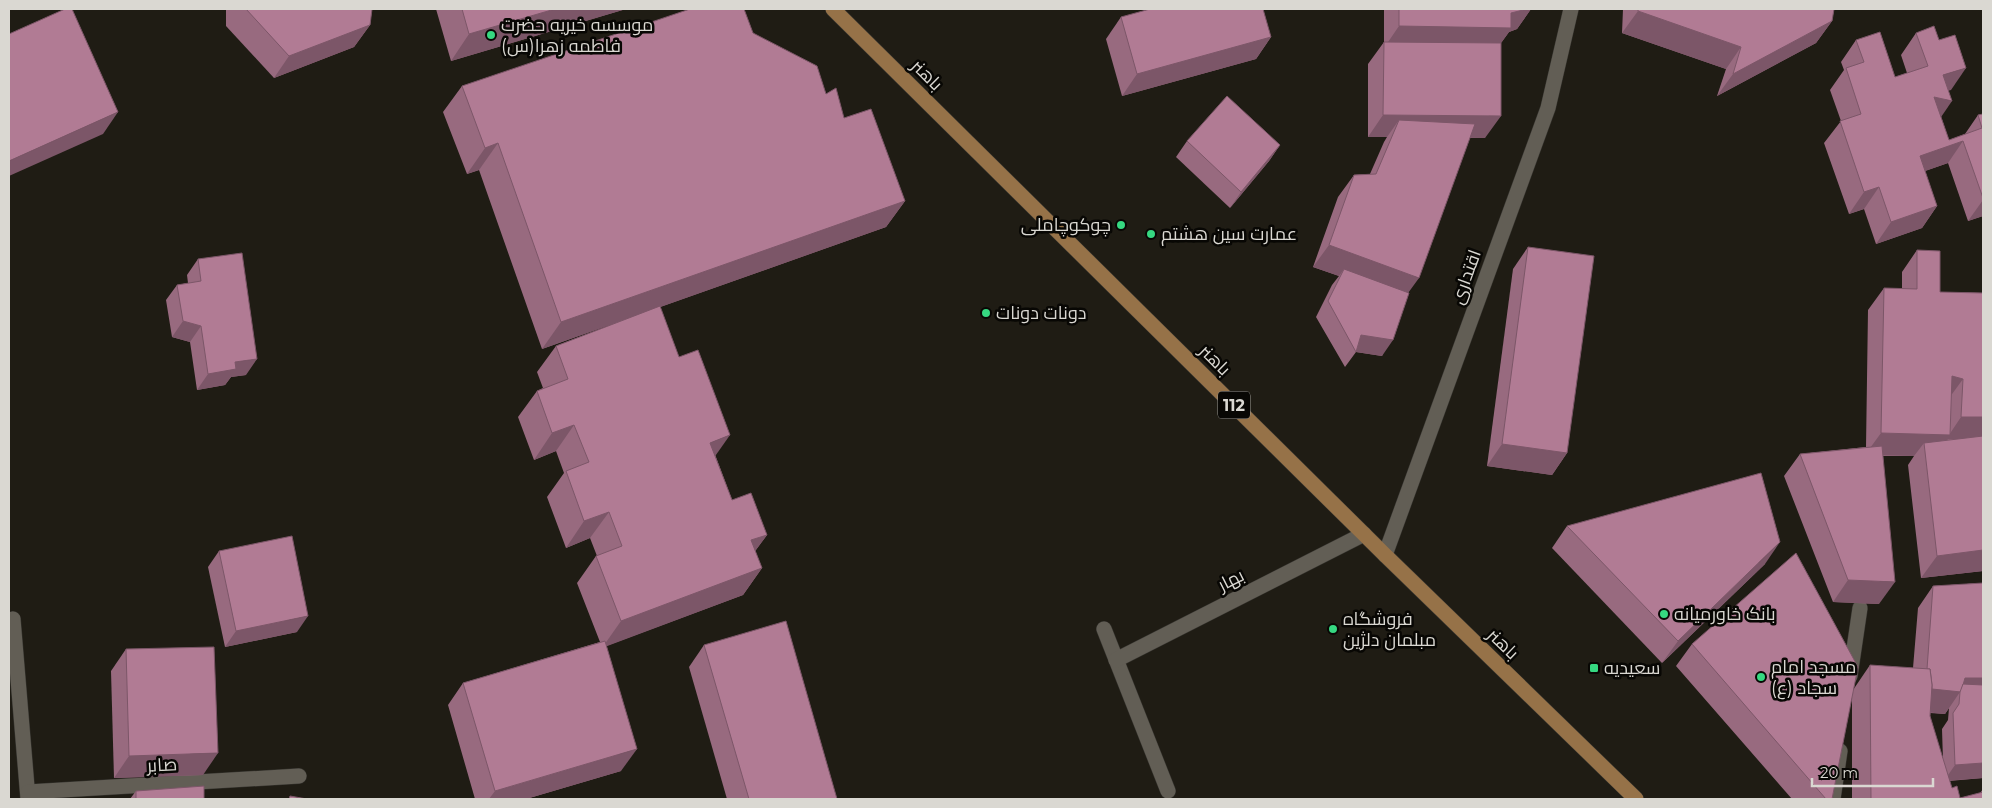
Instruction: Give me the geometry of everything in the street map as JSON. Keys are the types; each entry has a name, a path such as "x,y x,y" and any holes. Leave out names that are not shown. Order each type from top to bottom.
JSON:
{"main road":[{"name":"باهنر","path":"833,9 1385,555 1636,799"}],"street":[{"name":"اقتداری","path":"1385,555 1548,108 1571,9"},
{"name":"بهار","path":"1116,660 1364,534"},
{"path":"1848,694 1860,608"},
{"name":"صابر","path":"14,619 28,796 299,776"},
{"path":"1104,629 1168,791"},
{"path":"1833,799 1843,732"}],"building":[{"path":"65,9 72,9 118,112 9,161 9,34"},
{"path":"246,9 372,9 370,25 289,56"},
{"path":"462,9 555,9 469,34"},
{"path":"690,9 744,9 753,33 817,66 826,94 836,88 844,118 871,109 905,201 561,322 498,143 485,148 462,86"},
{"path":"1150,9 1263,9 1271,37 1137,74 1121,17"},
{"path":"1399,9 1527,9 1511,13 1511,28 1399,26"},
{"path":"1638,9 1834,9 1832,21 1733,74 1741,47 1638,11"},
{"path":"1934,26 1939,40 1955,35 1966,68 1943,75 1952,101 1934,97 1949,140 1982,128 1978,115 1983,114 1983,198 1963,141 1920,156 1937,206 1891,222 1879,187 1864,192 1840,121 1861,114 1846,68 1864,62 1856,40 1880,32 1895,77 1928,66 1916,33"},
{"path":"1384,42 1501,43 1501,116 1383,115"},
{"path":"1227,96 1280,145 1241,192 1187,141"},
{"path":"1399,120 1475,124 1419,278 1329,245 1354,175 1376,174"},
{"path":"1528,247 1594,256 1567,453 1502,444"},
{"path":"1917,250 1940,251 1940,292 1983,293 1983,417 1961,417 1963,379 1952,376 1950,435 1881,433 1884,288 1917,289"},
{"path":"242,253 257,359 235,362 236,369 208,374 201,326 183,321 177,285 201,281 198,259"},
{"path":"1344,269 1409,293 1393,340 1361,335 1356,352 1328,301"},
{"path":"660,306 679,357 698,350 730,435 710,443 732,500 751,493 767,535 751,540 762,568 621,621 596,556 622,546 609,512 584,521 566,471 589,462 574,425 552,433 537,391 568,379 556,346"},
{"path":"1983,436 1983,550 1937,556 1924,443"},
{"path":"1882,446 1895,582 1848,580 1800,454"},
{"name":"بانک خاورمیانه","path":"1761,473 1780,542 1678,641 1567,526"},
{"path":"292,536 308,616 236,631 219,551"},
{"name":"مسجد امام سجاد (ع)","path":"1796,553 1858,667 1832,799 1826,799 1692,644"},
{"path":"1983,583 1983,678 1965,678 1961,692 1932,689 1930,669 1927,669 1933,586"},
{"path":"786,621 837,799 749,799 704,645"},
{"path":"605,641 637,749 495,791 463,683"},
{"path":"214,647 218,753 129,756 126,649"},
{"path":"1870,665 1930,669 1932,685 1930,716 1952,788 1957,786 1960,798 1983,792 1983,799 1871,799"},
{"path":"1963,684 1983,685 1983,763 1955,765 1953,713 1959,704"},
{"path":"204,786 204,799 136,799 136,791"},
{"path":"290,796 307,799 289,799"}],"place":[{"name":"موسسه خیریه حضرت فاطمه زهرا(س)","path":"491,35"},
{"name":"چوکوچاملی","path":"1121,225"},
{"name":"عمارت سین هشتم","path":"1151,234"},
{"name":"دونات دونات","path":"986,313"},
{"name":"بانک خاورمیانه","path":"1664,614"},
{"name":"فروشگاه مبلمان دلژین","path":"1333,629"},
{"name":"سعیدیه","path":"1594,668"},
{"name":"مسجد امام سجاد (ع)","path":"1761,677"}]}
